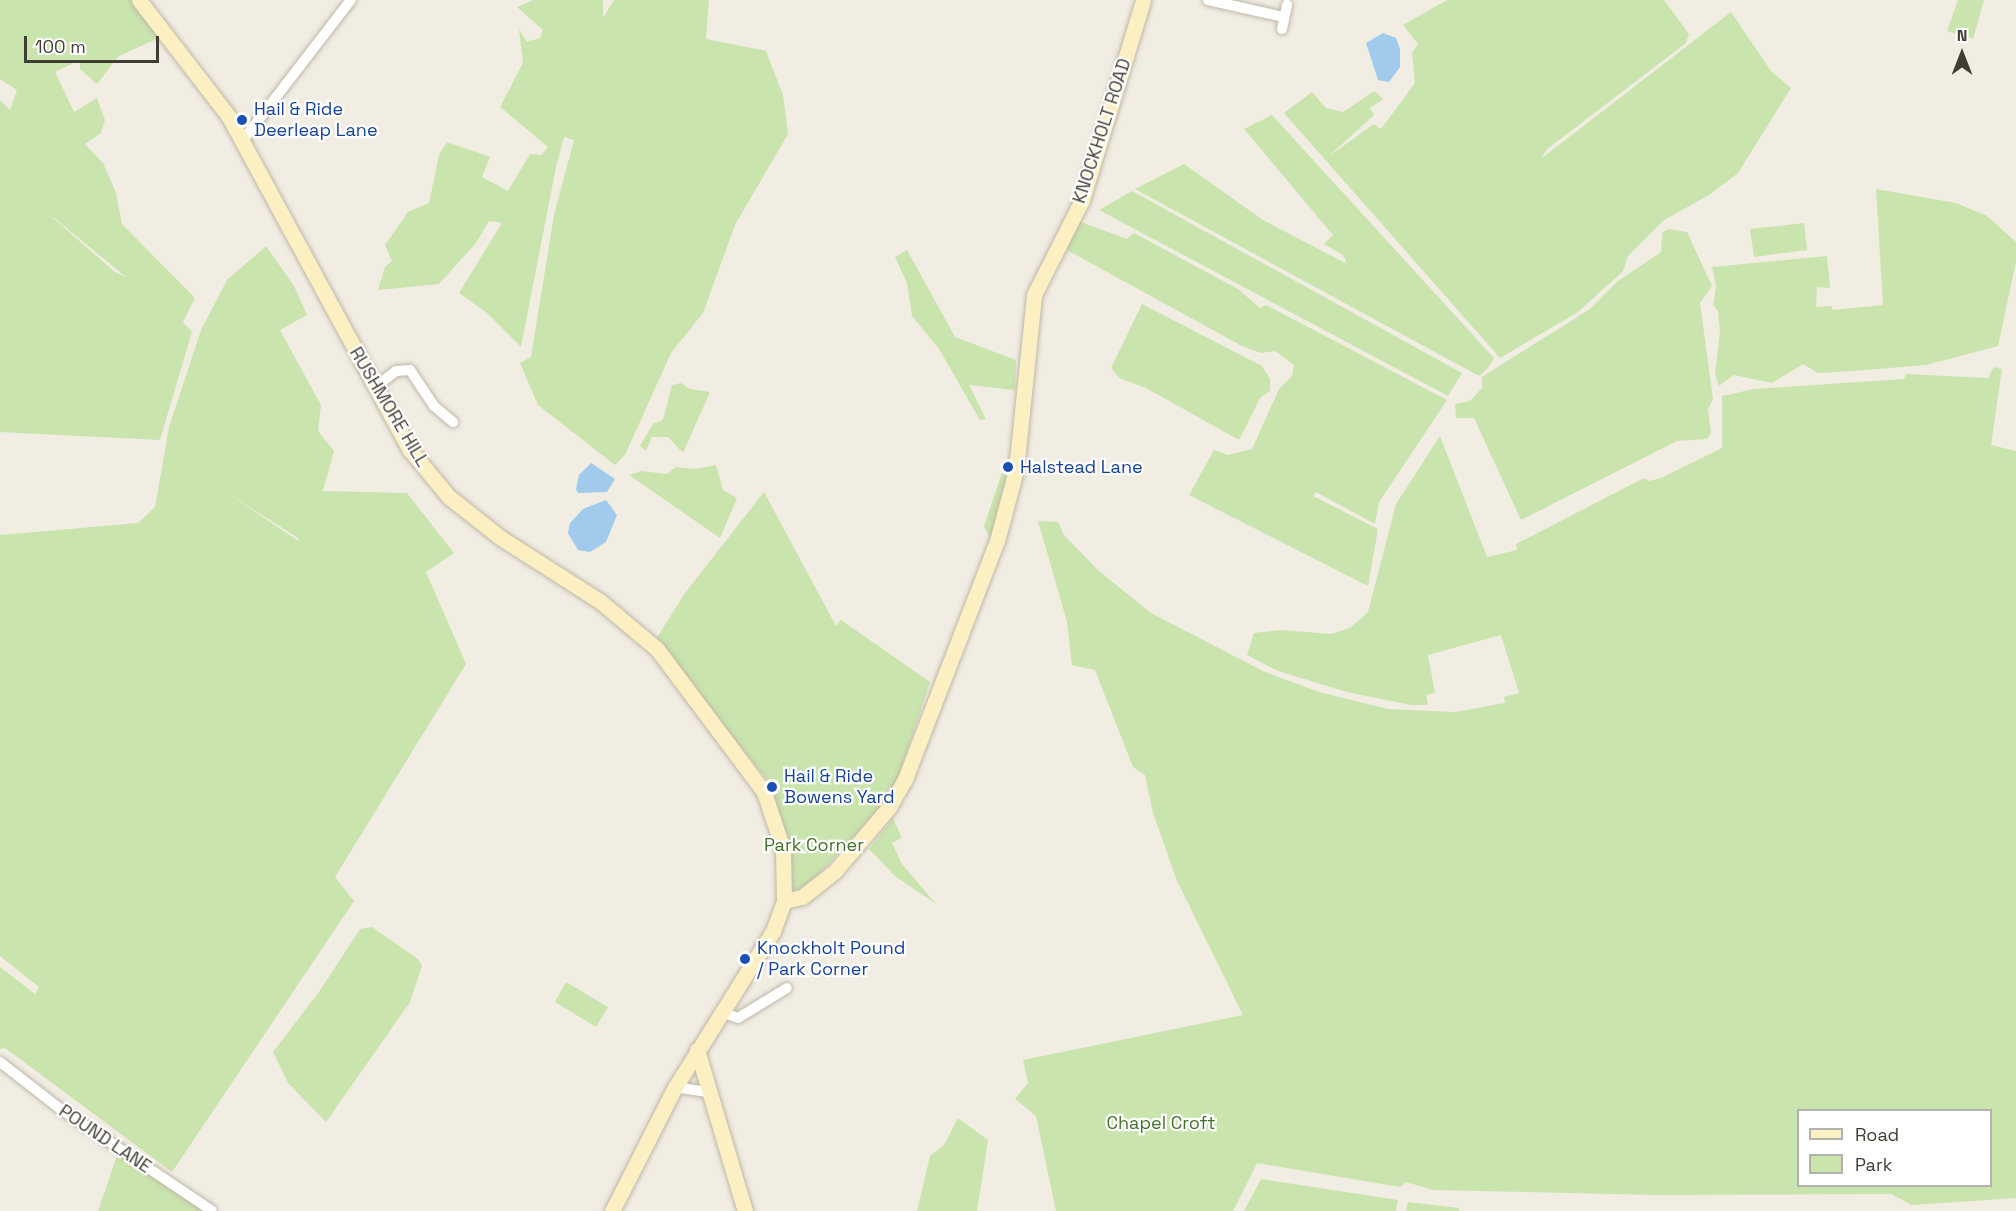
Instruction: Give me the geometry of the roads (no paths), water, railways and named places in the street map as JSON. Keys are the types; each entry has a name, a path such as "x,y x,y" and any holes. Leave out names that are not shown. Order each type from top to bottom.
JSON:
{"street":[{"name":"RUSHMORE HILL","path":"140,0 243,140 411,450 449,497 501,538 601,602 657,649 764,792 783,849 784,902"},
{"path":"243,140 351,0"},
{"name":"KNOCKHOLT ROAD","path":"784,902 802,897 835,871 889,807 905,779 998,541 1016,470 1034,295 1082,200 1143,0"},
{"path":"1208,0 1284,17"},
{"path":"1282,29 1287,5"},
{"path":"375,387 396,371 410,370 434,406 453,423"},
{"path":"612,1211 675,1087 773,931 784,902"},
{"path":"722,1012 738,1018 787,988"},
{"path":"697,1050 707,1092 745,1211"},
{"name":"POUND LANE","path":"0,1062 59,1108 212,1211"},
{"path":"675,1087 707,1092"}],"water":[{"path":"1383,33 1396,38 1400,49 1400,67 1389,82 1378,80 1366,43"},
{"path":"591,463 615,479 607,492 578,493 576,489 579,475"},
{"path":"606,500 617,515 606,542 590,552 578,550 568,533 570,523 583,509"}],"place":[{"name":"Hail & Ride Deerleap Lane","path":"242,120"},
{"name":"Halstead Lane","path":"1008,467"},
{"name":"Hail & Ride Bowens Yard","path":"772,787"},
{"name":"Knockholt Pound / Park Corner","path":"745,959"}],"park label":[{"name":"Park Corner","path":"814,845"},
{"name":"Chapel Croft","path":"1161,1123"}]}
